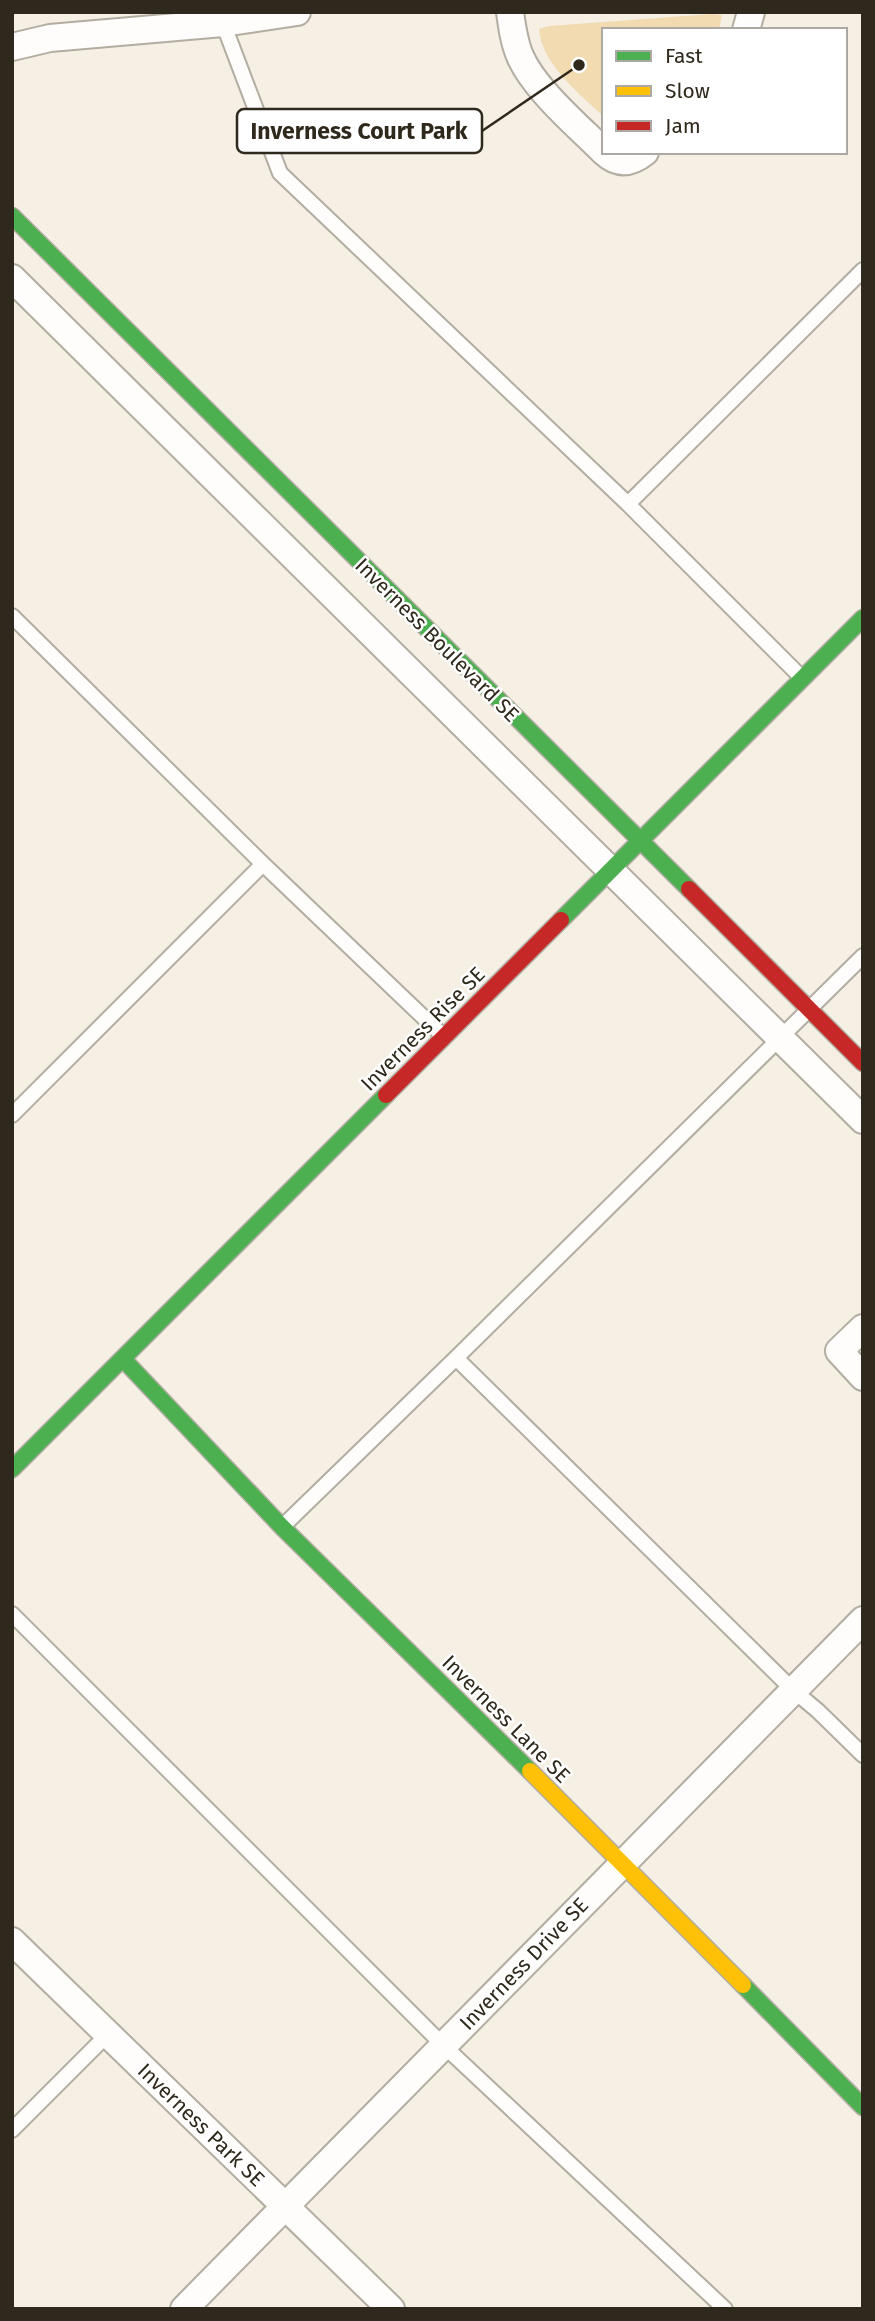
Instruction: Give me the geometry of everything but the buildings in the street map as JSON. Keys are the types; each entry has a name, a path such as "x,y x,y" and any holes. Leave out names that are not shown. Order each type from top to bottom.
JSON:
{"street":[{"path":"12,47 50,38 223,23 297,12"},
{"path":"509,12 516,45 524,64 550,97 602,150"},
{"path":"607,154 620,162 642,154"},
{"name":"Inverness Boulevard SE","path":"12,216 863,1063"},
{"name":"Inverness Boulevard SE","path":"12,278 863,1120"},
{"name":"Inverness Rise SE","path":"12,1469 863,618"},
{"path":"863,1328 839,1351 863,1377"},
{"name":"Inverness Lane SE","path":"122,1359 282,1527 623,1863 863,2107"},
{"name":"Inverness Drive SE","path":"184,2309 863,1620"},
{"name":"Inverness Park SE","path":"12,1941 391,2309"}],"lane":[{"path":"223,23 280,173 628,504 802,678"},
{"path":"628,504 863,270"},
{"path":"12,616 263,864 444,1037"},
{"path":"12,1115 263,864"},
{"path":"282,1527 863,956"},
{"path":"456,1358 793,1690 863,1755"},
{"path":"12,1614 444,2046 725,2309"},
{"path":"12,2130 107,2035"}],"shaded area":[{"path":"722,15 719,28 602,28 602,115 574,89 547,55 539,29 549,26"}],"traffic: fast":[{"path":"12,216 689,889"},
{"path":"561,920 863,618"},
{"path":"12,1469 386,1095"},
{"path":"123,1359 282,1527 530,1771"},
{"path":"743,1985 863,2107"}],"traffic: slow":[{"path":"530,1771 743,1985"}],"traffic: jam":[{"path":"689,889 863,1063"},
{"path":"386,1095 561,920"}],"place":[{"name":"Inverness Court Park","path":"579,65"}]}
